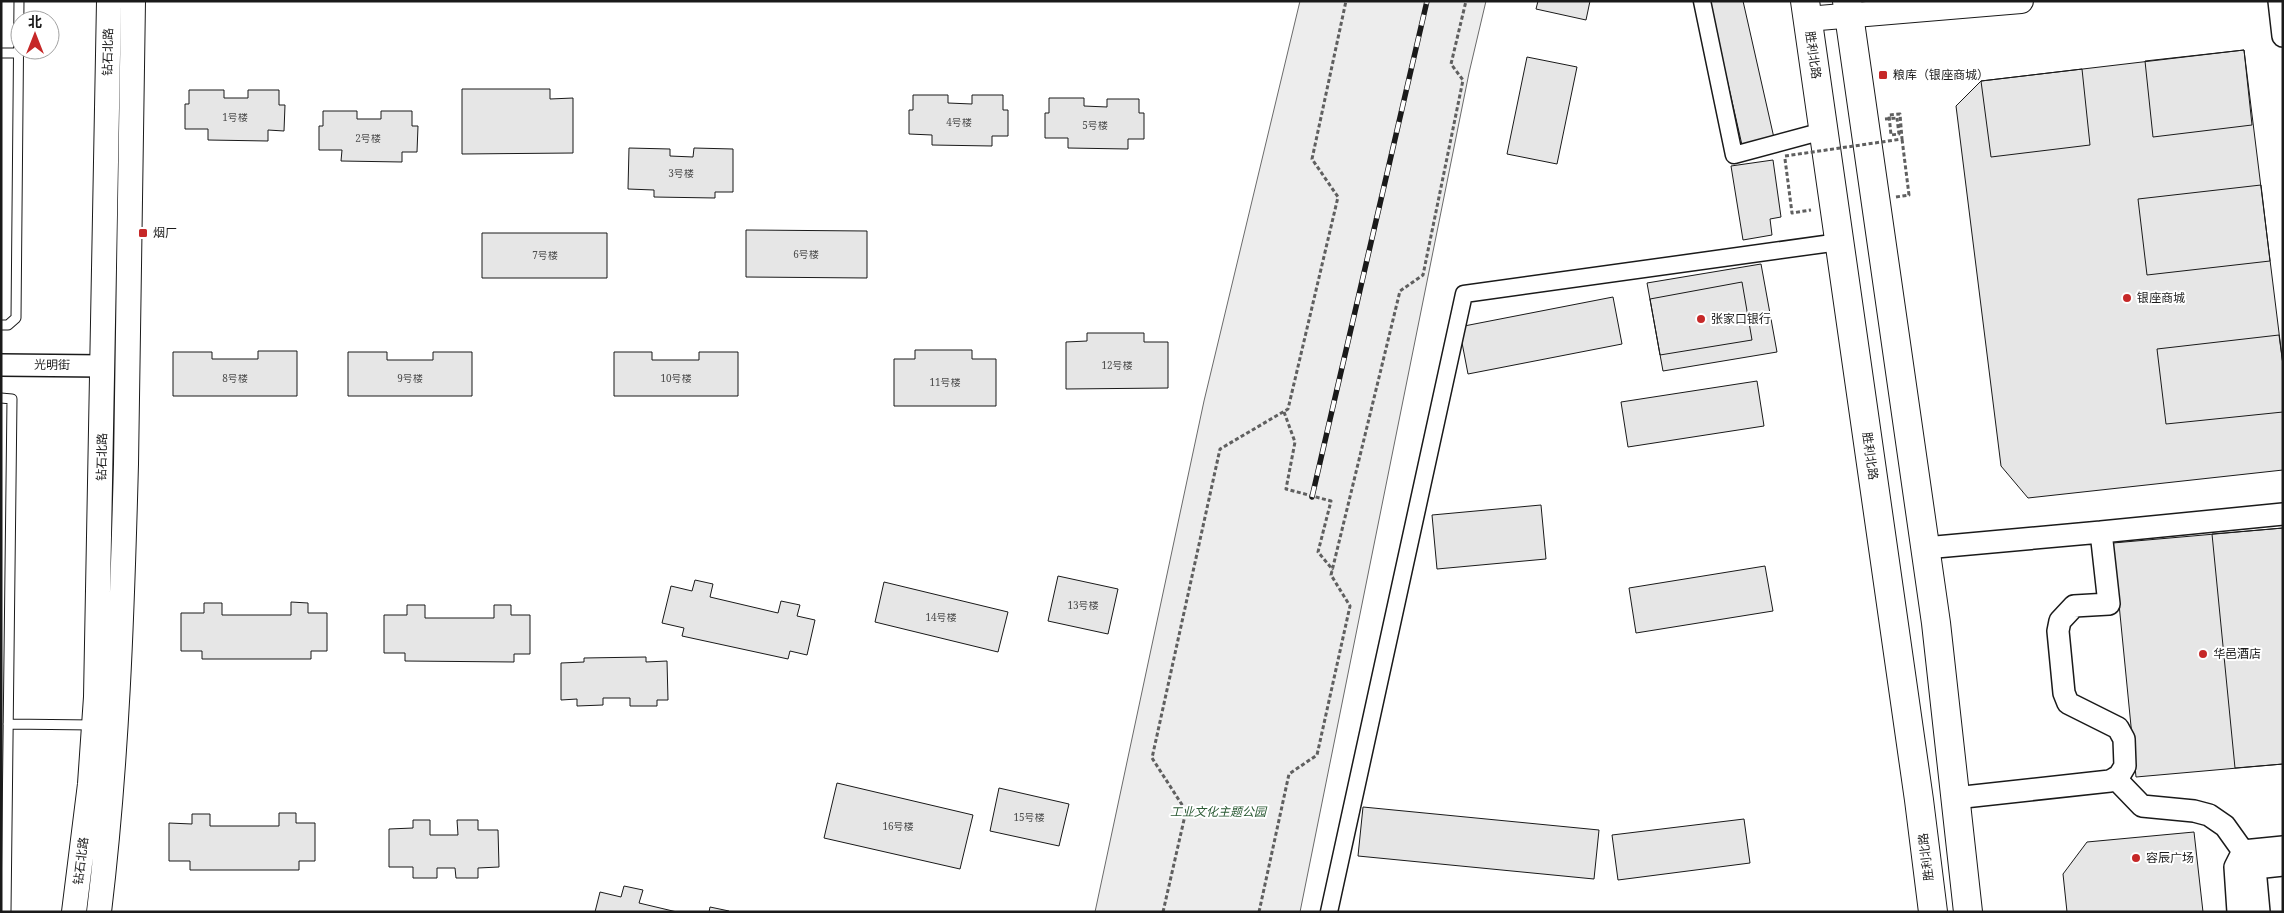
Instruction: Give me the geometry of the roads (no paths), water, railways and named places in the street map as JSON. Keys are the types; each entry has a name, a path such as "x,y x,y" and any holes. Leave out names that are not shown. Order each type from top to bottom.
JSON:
{"highway":[{"path":"1848,8 1925,548 1968,912"},
{"name":"胜利北路","path":"1806,10 1919,800 1933,912"}],"main road":[{"name":"钻石北路","path":"99,912 106,856 103,366 109,1"},
{"name":"钻石北路","path":"74,912 90,784 105,725 121,642 131,236 133,1"},
{"path":"1806,10 2021,1"}],"street":[{"path":"1702,1 1734,155 1823,131"},
{"path":"2279,1 2283,36"},
{"path":"1329,912 1464,294 1838,242"},
{"name":"光明街","path":"1,365 103,366"},
{"path":"1925,548 2283,514"},
{"path":"1955,798 2110,781 2119,776 2125,766 2124,739 2118,728 2068,704 2064,693 2058,631 2060,621 2074,606 2109,604 2101,532"},
{"path":"2115,778 2142,806 2194,811 2209,815 2225,826 2249,859 2259,912"},
{"path":"2238,912 2235,867 2249,859 2283,847"},
{"path":"2249,859 2283,865"}],"lane":[{"path":"1,325 8,324 16,318 19,60"},
{"path":"1,398 12,398 6,912"},
{"path":"8,724 105,725"}],"railway":[{"path":"1312,497 1427,1"}],"place":[{"name":"粮库（银座商城）","path":"1883,75"},
{"name":"烟厂","path":"143,233"},
{"name":"银座商城","path":"2127,298"},
{"name":"张家口银行","path":"1701,319"},
{"name":"华邑酒店","path":"2203,654"},
{"name":"容辰广场","path":"2136,858"}],"park label":[{"name":"工业文化主题公园","path":"1218,812"}]}
